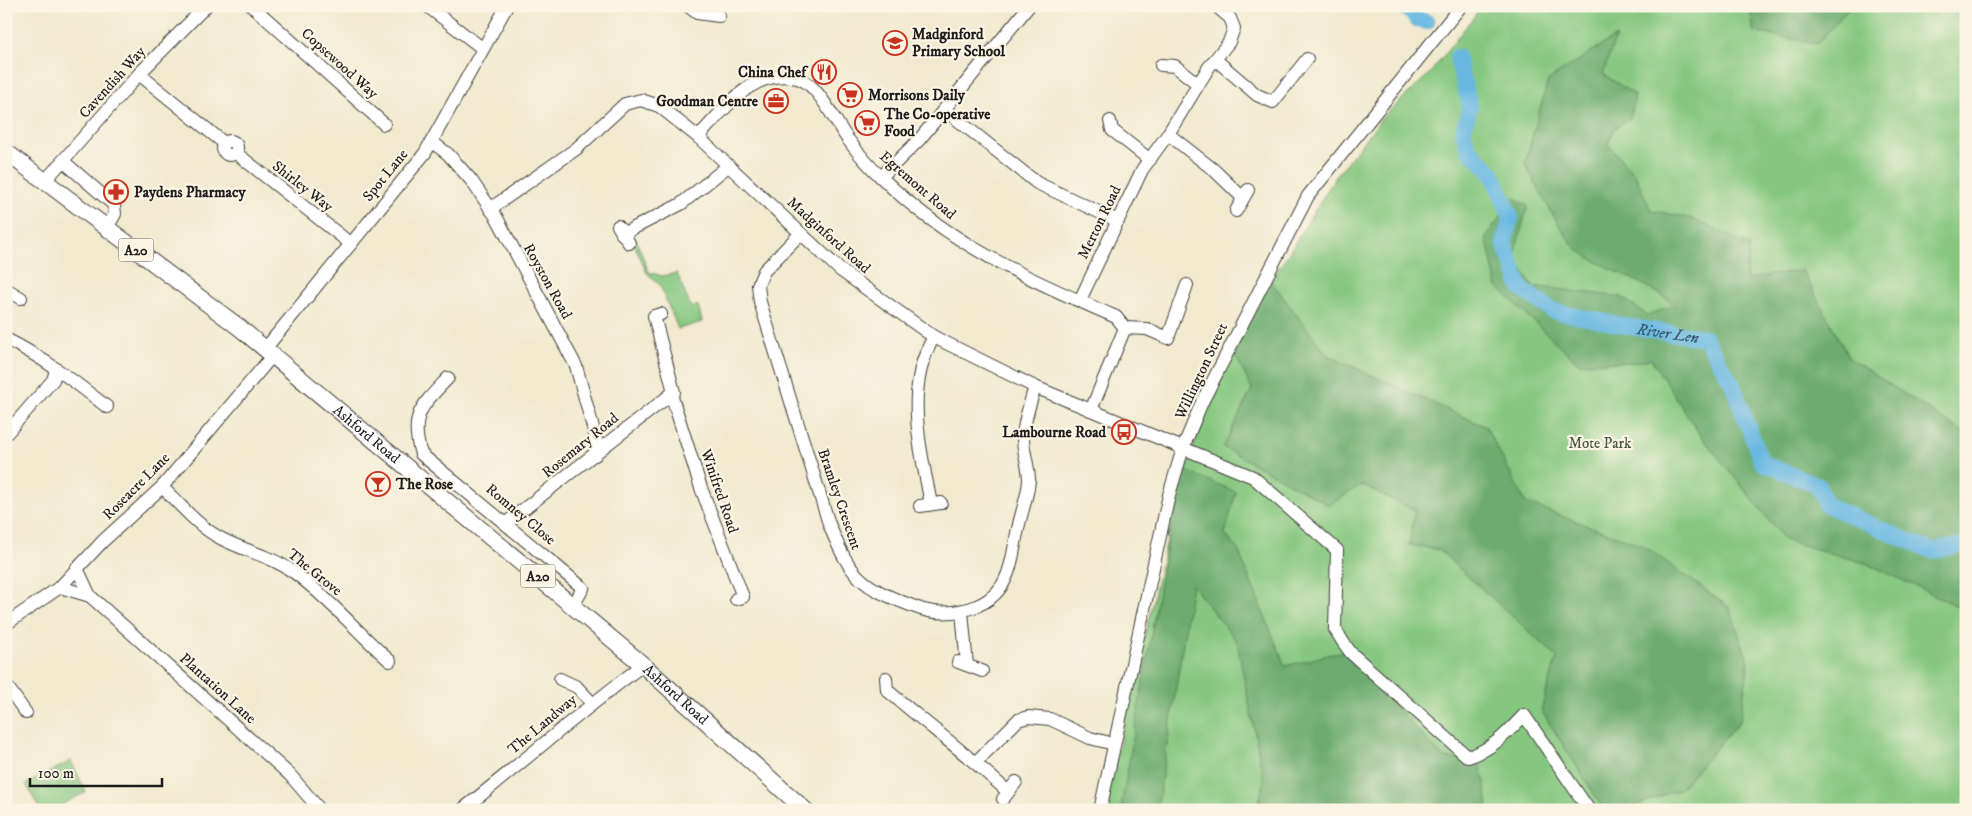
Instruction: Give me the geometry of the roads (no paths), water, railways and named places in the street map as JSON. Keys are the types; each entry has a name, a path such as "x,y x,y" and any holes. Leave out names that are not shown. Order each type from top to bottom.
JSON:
{"main road":[{"name":"Ashford Road","path":"6,152 269,352 574,606 805,810"}],"street":[{"name":"Cavendish Way","path":"44,182 139,74 206,6"},
{"name":"Copsewood Way","path":"252,6 383,125"},
{"path":"427,6 482,48"},
{"name":"Spot Lane","path":"269,352 432,142 482,48 507,6"},
{"path":"688,6 697,13 719,16"},
{"path":"881,177 919,140 945,110 1029,6"},
{"name":"Merton Road","path":"1080,300 1142,170 1168,134 1198,84 1229,42 1234,28 1230,18 1216,6"},
{"name":"Willington Street","path":"1100,810 1170,496 1183,448 1223,359 1308,196 1461,6"},
{"path":"1216,60 1257,95 1273,102 1306,59"},
{"path":"1161,64 1175,66 1198,84"},
{"name":"Shirley Way","path":"139,74 224,143 228,140 235,141 238,148 236,153 351,244"},
{"name":"Egremont Road","path":"698,137 749,85 776,77 799,78 822,98 847,138 881,177 914,206 964,243 1037,282 1116,317 1125,328"},
{"name":"Madginford Road","path":"490,209 576,149 625,104 641,100 659,106 698,137 800,234 870,294 934,338 1036,387 1252,476 1289,506 1337,550 1335,628 1350,653 1468,757 1484,752 1498,742 1524,715 1589,810"},
{"path":"945,110 1037,183 1118,221"},
{"path":"1110,121 1112,130 1150,160"},
{"path":"1168,134 1245,193 1236,211"},
{"name":"Royston Road","path":"432,142 448,154 471,180 497,218 576,366 597,442 595,455"},
{"path":"63,161 114,205 115,214 107,228"},
{"path":"623,234 681,204 728,166"},
{"name":"Bramley Crescent","path":"800,234 764,271 758,285 760,302 829,524 843,558 852,571 869,586 890,597 918,608 962,612"},
{"path":"1092,410 1125,328 1147,330 1168,338 1187,285"},
{"path":"6,289 21,298"},
{"name":"Winifred Road","path":"662,314 654,316 673,393 707,504 739,598"},
{"path":"6,338 49,362 56,370 71,379 107,407"},
{"path":"931,504 919,448 917,413 918,378 925,352 934,338"},
{"name":"Roseacre Lane","path":"6,624 60,587 77,568 162,486 269,352"},
{"path":"6,434 53,380 56,370"},
{"path":"406,466 421,454 415,434 417,416 436,387 448,378"},
{"path":"982,671 962,664 962,612 996,595 1006,579 1029,481 1023,438 1026,418 1036,387"},
{"name":"Rosemary Road","path":"506,523 673,393"},
{"name":"Romney Close","path":"421,454 583,588 574,606"},
{"name":"The Grove","path":"162,486 193,518 214,535 241,548 266,555 295,572 390,661"},
{"name":"Plantation Lane","path":"77,568 90,596 275,762 304,790 320,810"},
{"name":"Plantation Lane","path":"60,587 90,596"},
{"name":"The Landway","path":"462,810 534,754 592,703 643,665"},
{"path":"886,678 887,690 1009,791"},
{"path":"560,679 577,687 592,703"},
{"path":"6,685 26,713"},
{"path":"976,762 1018,720 1028,717 1050,719 1090,738 1114,744"}],"waterway":[{"name":"River Len","path":"1404,6 1417,19 1427,22"},
{"name":"River Len","path":"1457,57 1470,106 1463,132 1469,150 1492,173 1511,217 1504,243 1521,289 1553,311 1630,327 1705,338 1732,383 1762,463 1818,485 1826,505 1932,551 1966,544"}],"place":[{"name":"Madginford Primary School","path":"895,43"},
{"name":"China Chef","path":"824,72"},
{"name":"Morrisons Daily","path":"850,95"},
{"name":"Goodman Centre","path":"776,101"},
{"name":"The Co-operative Food","path":"867,123"},
{"name":"Paydens Pharmacy","path":"116,192"},
{"name":"Lambourne Road","path":"1124,432"},
{"name":"The Rose","path":"378,484"}],"park label":[{"name":"Mote Park","path":"1600,443"}]}
